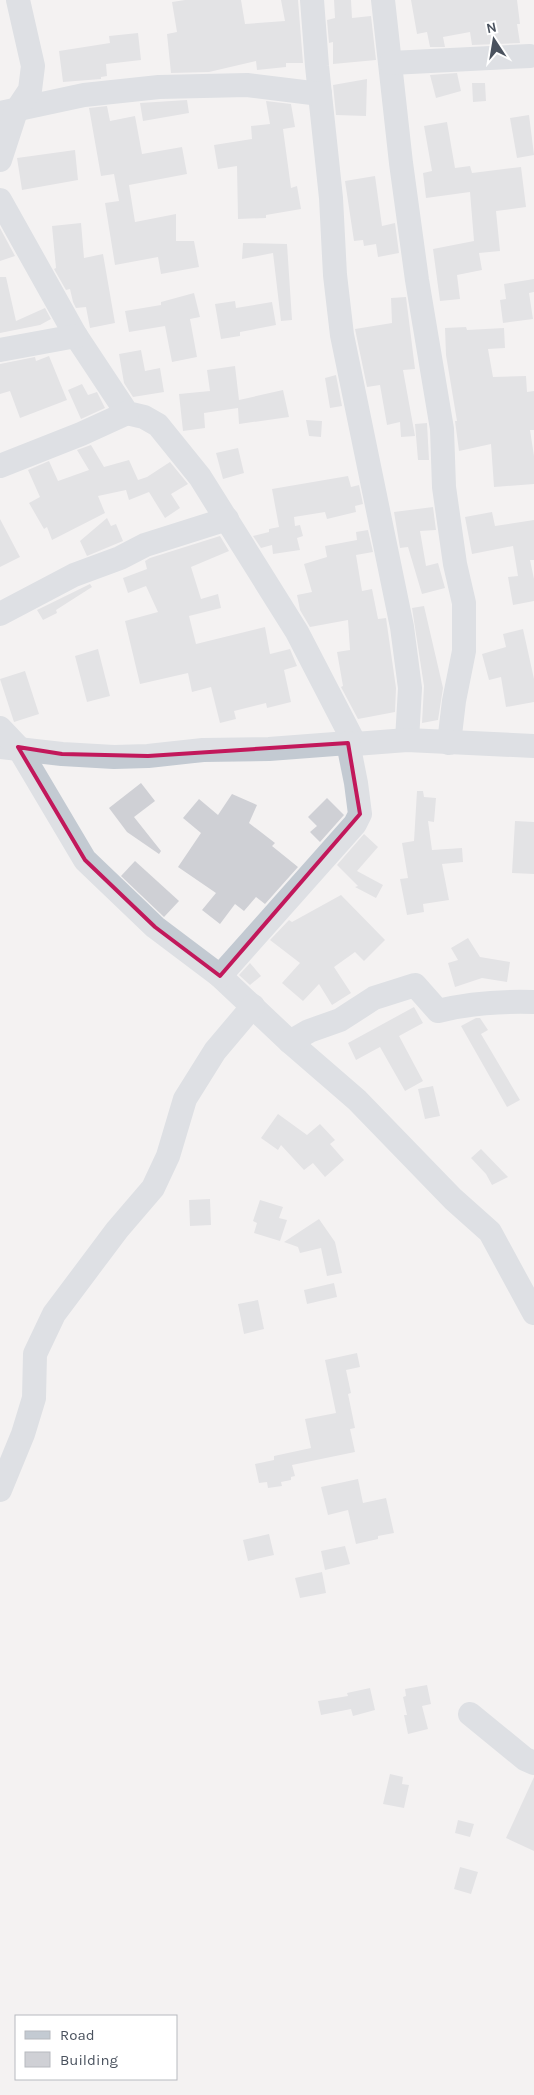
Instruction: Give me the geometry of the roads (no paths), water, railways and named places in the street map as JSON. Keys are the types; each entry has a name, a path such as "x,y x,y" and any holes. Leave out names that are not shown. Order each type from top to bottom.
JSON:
{"street":[{"path":"0,160 8,112 30,90 33,66 18,0"},
{"path":"312,0 331,198 335,275 342,335 402,627 410,688 408,740"},
{"path":"383,0 401,163 417,280 442,429 444,487 455,564 464,603 464,651 454,701 449,743"},
{"path":"391,63 530,56"},
{"path":"8,112 84,95 159,87 247,85 320,94"},
{"path":"0,200 76,336 127,413"},
{"path":"0,350 76,336"},
{"path":"0,466 81,434 127,413 144,417 158,425 200,477 297,632 352,744 360,814 354,824 220,976"},
{"path":"0,614 74,575 120,558 145,546 227,520"},
{"path":"0,728 9,747 85,860 155,927 220,976 290,1042 357,1100 452,1199 490,1232 534,1313"},
{"path":"9,747 62,754 139,756 204,750 269,749 408,740 534,746"},
{"path":"290,1042 309,1031 340,1020 374,998 414,985 438,1011 498,1001 534,1002"},
{"path":"0,1490 23,1434 34,1398 35,1354 54,1314 105,1245 153,1188 168,1156 186,1099 215,1051 253,1006"},
{"path":"470,1714 524,1759 534,1764"}]}
